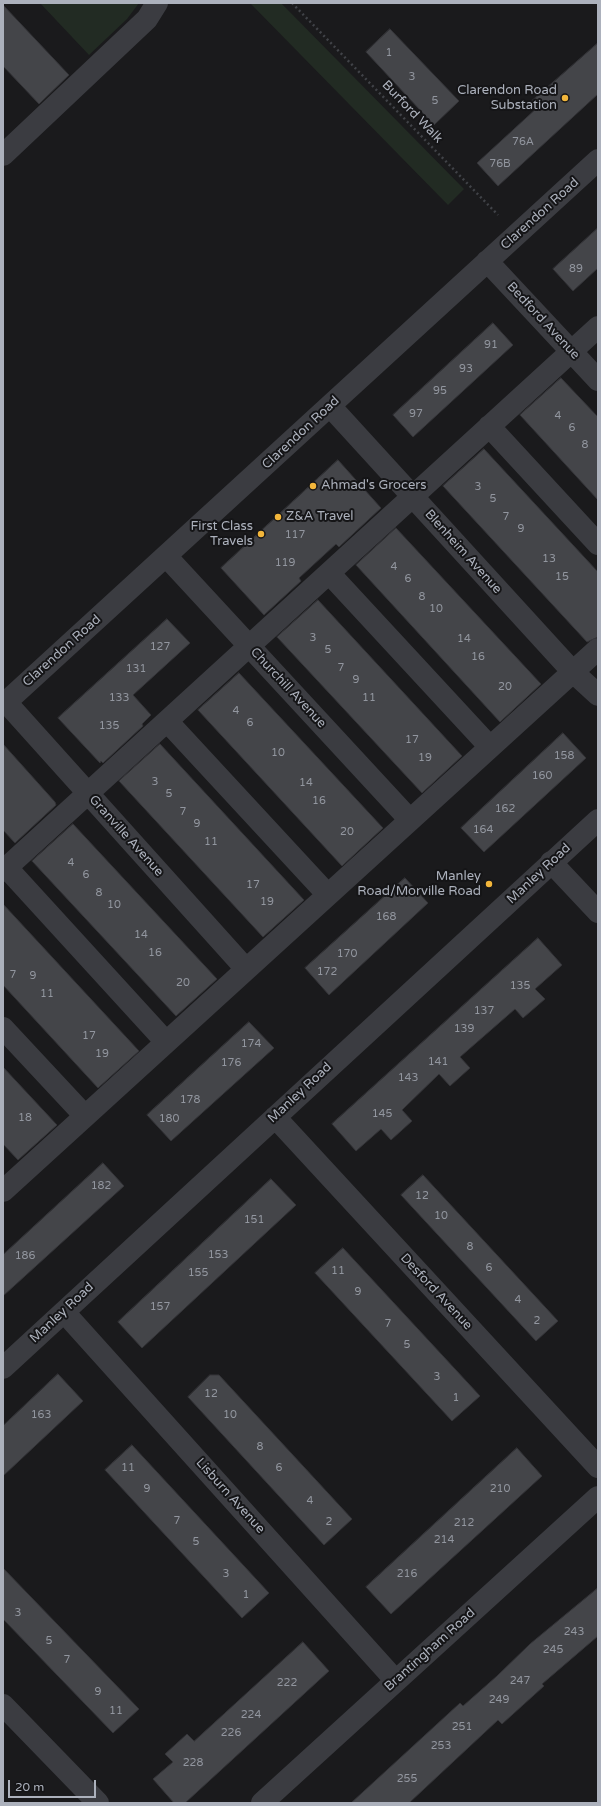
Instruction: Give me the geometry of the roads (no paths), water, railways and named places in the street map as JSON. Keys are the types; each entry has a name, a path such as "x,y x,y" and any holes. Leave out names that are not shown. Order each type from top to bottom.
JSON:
{"street":[{"path":"3,155 147,19 157,3"},
{"name":"Clarendon Road","path":"5,703 598,160"},
{"name":"Bedford Avenue","path":"487,262 598,380"},
{"path":"166,1042 5,869 598,327"},
{"name":"Blenheim Avenue","path":"330,406 572,672 598,695"},
{"path":"489,426 598,544"},
{"name":"Churchill Avenue","path":"166,556 410,820"},
{"path":"329,573 490,747"},
{"path":"4,1188 598,649"},
{"name":"Granville Avenue","path":"5,703 246,969"},
{"path":"167,721 328,895"},
{"name":"Manley Road","path":"3,1368 598,820"},
{"path":"551,862 598,912"},
{"path":"3,1028 85,1116"},
{"name":"Desford Avenue","path":"275,1117 598,1467"},
{"name":"Lisburn Avenue","path":"64,1312 396,1681"},
{"name":"Brantingham Road","path":"262,1803 598,1497"},
{"path":"3,1705 98,1803"}],"place":[{"name":"Clarendon Road Substation","path":"565,98"},
{"name":"Ahmad's Grocers","path":"313,486"},
{"name":"Z&A Travel","path":"278,517"},
{"name":"First Class Travels","path":"261,534"},
{"name":"Manley Road/Morville Road","path":"489,884"}]}
